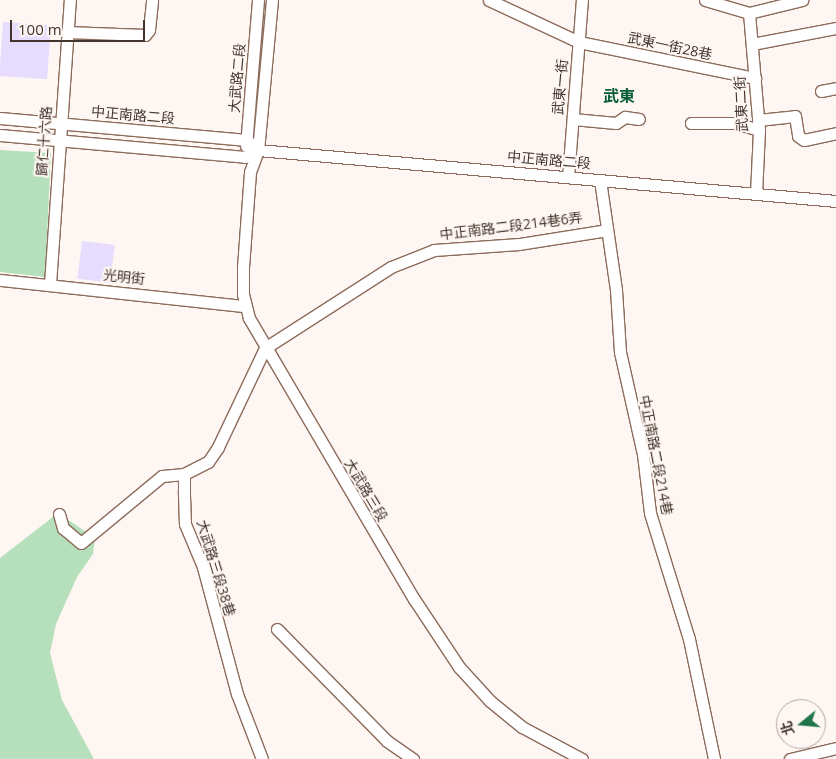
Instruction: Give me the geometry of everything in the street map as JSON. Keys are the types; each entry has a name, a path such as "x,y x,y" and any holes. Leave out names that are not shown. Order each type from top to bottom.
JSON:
{"street":[{"name":"歸仁十六路","path":"50,284 59,123 70,0"},
{"path":"68,32 145,35 149,30 152,0"},
{"name":"大武路二段","path":"245,157 258,0"},
{"name":"大武路二段","path":"258,150 272,0"},
{"name":"武東一街28巷","path":"489,0 580,42 755,78"},
{"name":"武東一街","path":"568,177 582,0"},
{"path":"705,0 749,13 780,3 802,0"},
{"name":"武東二街","path":"749,13 758,125 756,194"},
{"path":"752,44 836,28"},
{"path":"821,91 836,88"},
{"path":"691,123 758,125 794,116 798,136 804,140 836,133"},
{"path":"573,118 616,123 625,117 639,119"},
{"name":"中正南路二段","path":"0,118 247,140"},
{"path":"0,136 245,157 258,150 247,140"},
{"name":"中正南路二段","path":"258,150 836,201"},
{"name":"大武路三段","path":"258,150 250,172 242,280 245,306 265,348 414,599 459,668 490,701 522,727 582,759"},
{"name":"大武路三段","path":"245,157 250,172"},
{"name":"中正南路二段214巷","path":"600,180 616,290 620,352 643,454 650,513 689,640 714,759"},
{"name":"中正南路二段214巷6弄","path":"265,348 391,267 434,250 519,244 607,230"},
{"name":"光明街","path":"0,280 245,306"},
{"path":"59,514 63,528 81,543 162,476 184,474 208,462 218,447 265,348"},
{"name":"大武路三段38巷","path":"184,474 185,524 203,567 237,694 262,759"},
{"path":"278,630 387,741 413,759"},
{"path":"790,759 836,748"}],"green space":[{"path":"0,150 51,153 45,277 0,272"},
{"path":"58,513 95,538 93,554 77,577 56,624 50,653 62,700 94,759 0,759 0,558"}],"building":[{"path":"3,22 51,25 47,79 0,76"},
{"path":"82,241 115,245 110,283 77,279"}],"district":[{"name":"武東","path":"619,96"}]}
